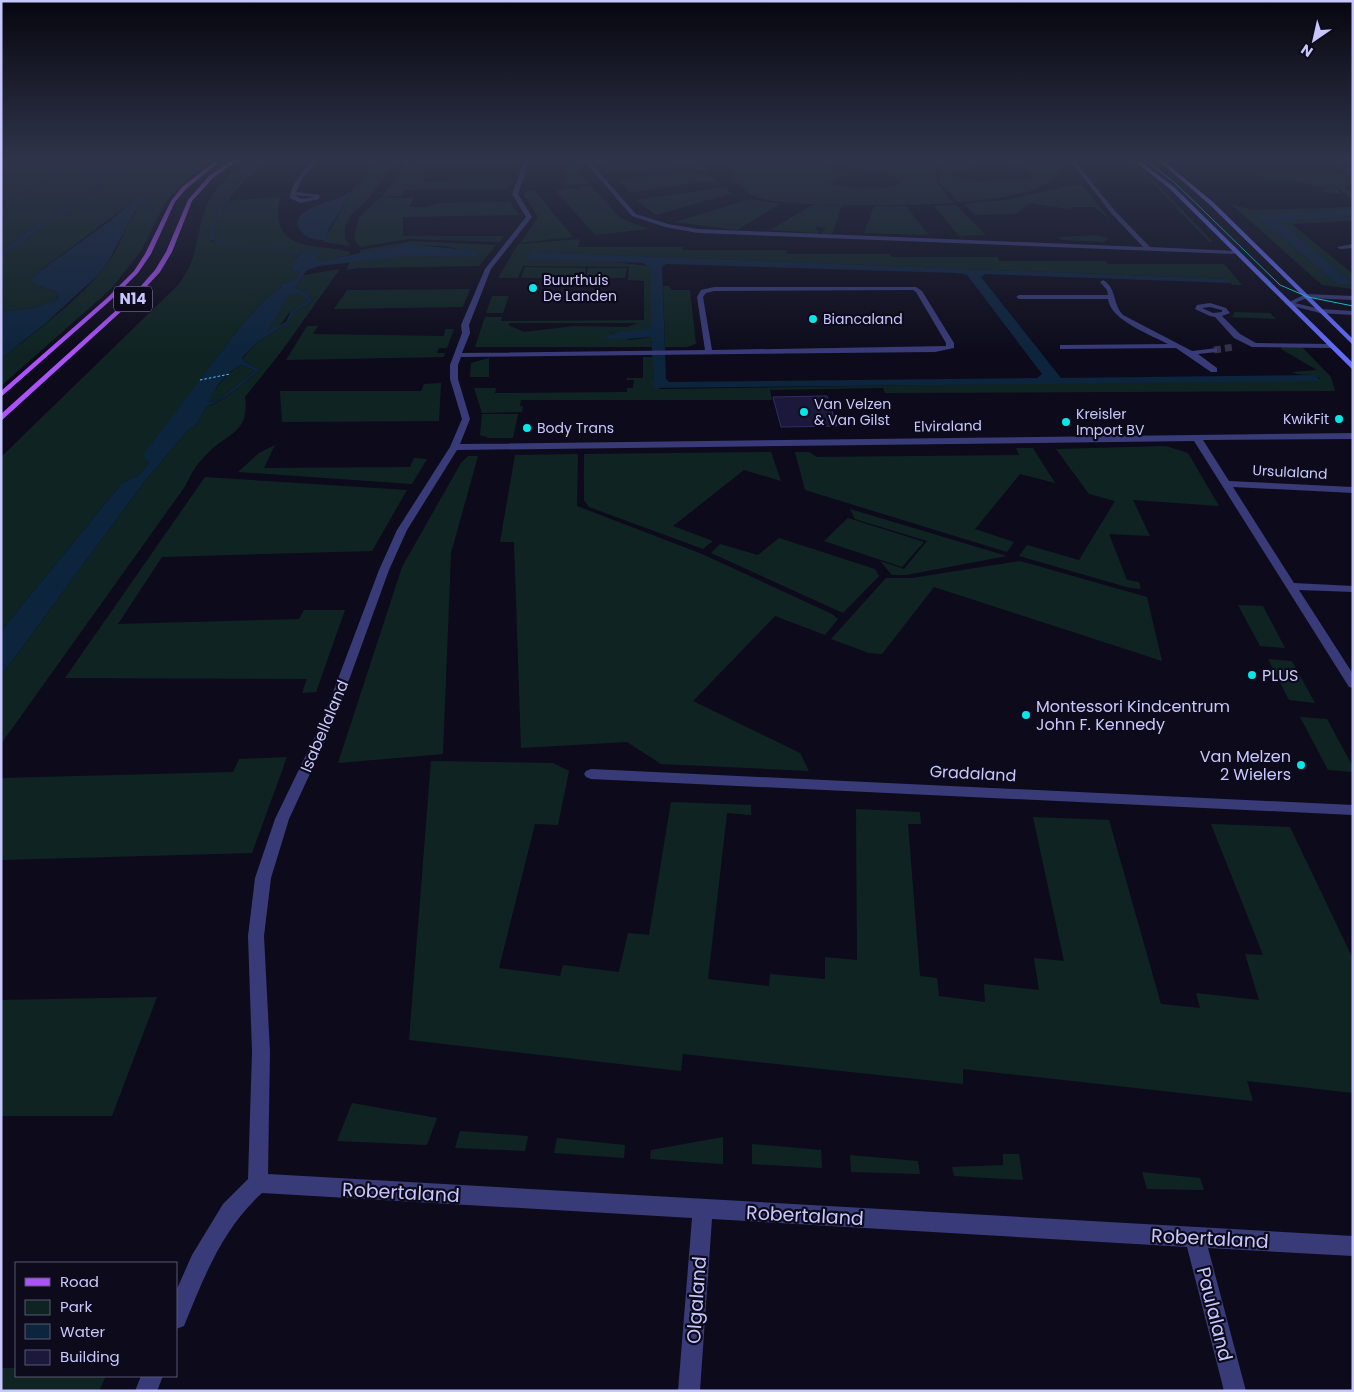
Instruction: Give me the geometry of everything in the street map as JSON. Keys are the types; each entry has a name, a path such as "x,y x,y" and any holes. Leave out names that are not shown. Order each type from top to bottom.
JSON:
{"main road":[{"name":"N14","path":"1,395 109,299 136,272 148,254 162,224"},
{"name":"N14","path":"1,418 134,298 158,271 166,258 180,224"},
{"path":"1207,224 1353,368"},
{"path":"1232,224 1353,343"}],"street":[{"name":"Isabellaland","path":"258,1183 261,1052 256,936 264,878 282,819 328,724 387,562 402,530 454,447 466,414 454,379 454,365 466,333 465,325 488,269 524,224"},
{"path":"660,224 698,231 1234,252"},
{"path":"1125,224 1148,248"},
{"path":"1340,247 1353,246"},
{"path":"1103,282 1110,290 1109,297 1113,308 1121,316 1179,346 1214,370"},
{"path":"458,355 935,350 950,348 950,343 919,291 914,288 714,289 703,291 700,297 709,352"},
{"path":"1288,304 1306,296 1353,298"},
{"path":"1020,298 1109,297"},
{"path":"1288,304 1320,311 1353,313"},
{"path":"1217,315 1237,336 1249,344"},
{"path":"1234,347 1249,344 1331,346"},
{"path":"1064,347 1179,346"},
{"path":"1191,353 1214,350"},
{"name":"Elviraland","path":"454,447 1353,436"},
{"path":"1196,437 1353,684"},
{"name":"Ursulaland","path":"1226,484 1353,490"},
{"path":"1290,586 1353,589"},
{"name":"Gradaland","path":"591,774 863,785 1353,810"},
{"path":"178,1314 214,1234 240,1198 258,1183"},
{"name":"Robertaland","path":"258,1183 1353,1246"},
{"name":"Olgaland","path":"689,1391 703,1209"},
{"name":"Paulaland","path":"1195,1237 1235,1391"},
{"path":"146,1391 152,1377"}],"green space":[{"path":"1,224 39,224 1,250"},
{"path":"45,224 103,224 30,278 34,284 57,292 57,300 33,308 1,312 1,255 18,246"},
{"path":"129,224 155,224 141,251 112,288 1,386 1,359 71,303 96,278 112,257"},
{"path":"201,224 215,224 210,240 215,243 213,238 217,224 280,224 284,233 292,240 302,244 350,252 349,255 319,261 308,252 301,252 293,262 291,272 300,271 297,279 282,284 280,289 266,298 240,327 144,455 149,463 139,475 122,483 1,631 1,457 178,285 190,266"},
{"path":"333,224 347,224 345,238 350,246 323,242"},
{"path":"357,224 403,224 403,236 504,236 500,242 409,239 360,247 354,239"},
{"path":"533,224 562,224 573,237 520,243"},
{"path":"585,224 636,224 649,229 595,235"},
{"path":"689,224 747,224 737,230"},
{"path":"780,224 836,224 832,234 821,233 826,228 817,227 818,233 770,230"},
{"path":"867,224 920,224 929,235 864,233"},
{"path":"949,224 975,224 986,235 959,236"},
{"path":"1192,224 1196,224 1213,242 1209,242"},
{"path":"1253,224 1266,224 1337,284 1352,284 1282,224 1293,224 1353,274 1353,289 1322,285"},
{"path":"1095,235 1109,238 1104,242 1062,240 1058,237"},
{"path":"580,239 578,247 683,247 683,250 785,250 787,254 997,257 1000,261 1105,261 1109,264 1224,264 1242,285 1232,285 1227,279 532,252 648,266 651,268 651,328 638,332 610,333 630,340 651,337 652,347 475,347 485,317 502,317 501,321 644,320 644,281 628,280 629,267 523,266 518,278 498,278 518,244","holes":["509,323 638,323 627,327 574,326 524,332 508,325"]},
{"path":"413,241 496,245 479,266 359,268 346,270 350,262 412,256 475,257 451,247 435,246 402,247 360,254 360,250"},
{"path":"525,267 586,268 583,278 521,278"},
{"path":"588,268 627,268 625,278 586,278"},
{"path":"340,269 281,352 245,397 246,408 242,423 233,433 213,448 197,465 186,485 1,744 1,676 144,482 188,430 197,424 206,407 228,395 260,370 242,359 256,343 289,322 295,312 313,301 304,291 295,288 304,275"},
{"path":"663,286 669,286 672,290 690,290 696,344 687,347 665,347"},
{"path":"470,289 463,307 334,309 347,290"},
{"path":"301,294 309,301 291,311 279,326 266,331 289,295"},
{"path":"492,296 509,296 503,313 486,313"},
{"path":"1234,312 1270,313 1276,319 1228,317 1233,316"},
{"path":"307,326 318,326 313,334 444,336 445,329 454,329 447,348 439,348 437,353 445,353 444,357 286,360"},
{"path":"1282,347 1302,347 1331,377 1335,391 885,393 883,388 770,390 772,400 521,400 522,412 482,413 474,388 496,388 495,393 627,392 627,388 633,388 634,380 627,380 627,378 643,378 643,357 653,357 654,383 660,389 1321,379 1292,372 1317,370 1281,349"},
{"path":"489,358 489,377 470,377 471,363"},
{"path":"241,365 255,371 216,401 208,402 222,381"},
{"path":"441,383 439,421 282,422 280,391 421,391 424,384"},
{"path":"482,414 518,414 513,438 489,438 480,435"},
{"path":"275,445 264,468 410,467 414,458 427,459 412,484 238,472 259,453"},
{"path":"1166,446 1188,453 1219,506 1133,500 1150,536 1109,534 1127,580 1139,582 1141,589 1130,588 1019,556 1027,545 1079,560 1115,501 1089,494 1056,449"},
{"path":"1016,448 1033,448 1055,483 1020,474 975,529 1014,542 1007,552 805,490 795,452 809,452 817,457 1019,455"},
{"path":"771,452 781,481 744,470 673,526 713,541 703,549 589,507 584,500 584,454"},
{"path":"578,454 577,506 702,554 832,614 838,619 825,635 775,616 693,701 800,753 809,771 661,764 627,742 521,748 514,542 500,542 515,455"},
{"path":"468,456 478,456 451,553 443,754 338,763 402,567 461,463"},
{"path":"205,477 407,490 372,551 162,557 118,624 299,619 304,610 345,610 316,692 302,693 307,679 65,678"},
{"path":"850,509 1007,556 906,575 892,575 880,561 904,569 927,541 855,519"},
{"path":"848,518 924,542 902,567 824,541"},
{"path":"779,538 875,569 879,576 843,613 711,553 720,544 758,555"},
{"path":"1020,561 1147,597 1162,661 934,587 882,654 869,653 831,639 886,578 912,578"},
{"path":"1238,605 1263,606 1285,648 1260,646"},
{"path":"1268,659 1292,661 1315,703 1289,700"},
{"path":"1300,717 1327,719 1353,767 1353,772 1328,770"},
{"path":"287,757 252,853 1,860 1,778 233,772 239,759"},
{"path":"431,761 553,763 569,771 558,825 535,824 499,968 560,976 563,965 619,972 628,933 649,935 671,802 751,805 751,815 727,813 708,979 769,986 770,974 825,979 825,957 857,960 856,809 920,812 921,824 908,824 920,976 937,978 939,996 985,1002 984,984 1039,990 1034,958 1064,961 1033,817 1109,820 1161,1004 1200,1008 1196,993 1259,1000 1245,954 1263,955 1211,824 1290,827 1353,959 1353,1093 1247,1081 1253,1101 963,1069 963,1084 683,1054 681,1071 409,1040"},
{"path":"157,997 112,1116 1,1116 1,1000"},
{"path":"352,1103 437,1118 427,1145 337,1141"},
{"path":"460,1131 528,1136 525,1151 455,1148"},
{"path":"723,1137 723,1164 650,1159 651,1150"},
{"path":"557,1138 625,1145 624,1158 554,1153"},
{"path":"752,1144 821,1150 822,1168 752,1164"},
{"path":"1003,1154 1019,1154 1023,1180 954,1176 952,1167 1003,1165"},
{"path":"850,1155 918,1161 920,1174 851,1172"},
{"path":"1142,1172 1200,1178 1204,1190 1147,1189"},
{"path":"1,1368 15,1368 15,1377 106,1377 99,1391 1,1391"}],"water":[{"path":"39,224 45,224 18,246 1,255 1,250"},
{"path":"105,224 128,224 108,262 98,275 47,322 1,359 1,312 33,308 58,298 57,292 34,284 30,278"},
{"path":"298,224 332,224 328,230 326,240 306,236"},
{"path":"1267,224 1283,224 1353,284 1337,284"},
{"path":"408,244 467,250 475,252 477,255 475,257 412,256 319,266 307,270 295,288 304,291 313,301 295,312 289,322 256,343 242,358 245,362 260,370 228,395 206,407 197,424 188,430 144,482 1,676 1,631 122,483 139,475 149,463 143,455 240,327 266,298 280,289 282,284 297,279 300,271 291,272 293,262 302,252 319,251 320,254 315,258 319,261","holes":["301,294 308,301 291,311 286,322 267,331 289,295","241,365 255,371 216,401 209,402 214,391 222,381"]},
{"path":"532,252 1227,279 1231,283 985,274 981,277 1061,378 1315,375 1321,381 654,388 654,384 648,382 654,382 651,337 614,340 605,337 615,333 651,327 651,269 643,263 527,259","holes":["666,264 957,273 967,275 1042,374 1037,378 669,382 666,379 662,267"]}],"building":[{"name":"Van Velzen & Van Gilst","path":"827,396 837,426 781,427 773,397"}],"waterway":[{"path":"214,224 212,240 301,253"}],"ferry route":[{"path":"200,380 230,374"}],"tunnel":[{"path":"1214,350 1234,347"}],"tram line":[{"path":"1217,224 1280,285 1308,297 1353,306"}],"place":[{"name":"Buurthuis De Landen","path":"533,288"},
{"name":"Biancaland","path":"813,319"},
{"name":"Van Velzen & Van Gilst","path":"804,412"},
{"name":"KwikFit","path":"1339,419"},
{"name":"Kreisler Import BV","path":"1066,422"},
{"name":"Body Trans","path":"527,428"},
{"name":"PLUS","path":"1252,675"},
{"name":"Montessori Kindcentrum John F. Kennedy","path":"1026,715"},
{"name":"Van Melzen 2 Wielers","path":"1301,765"}]}
